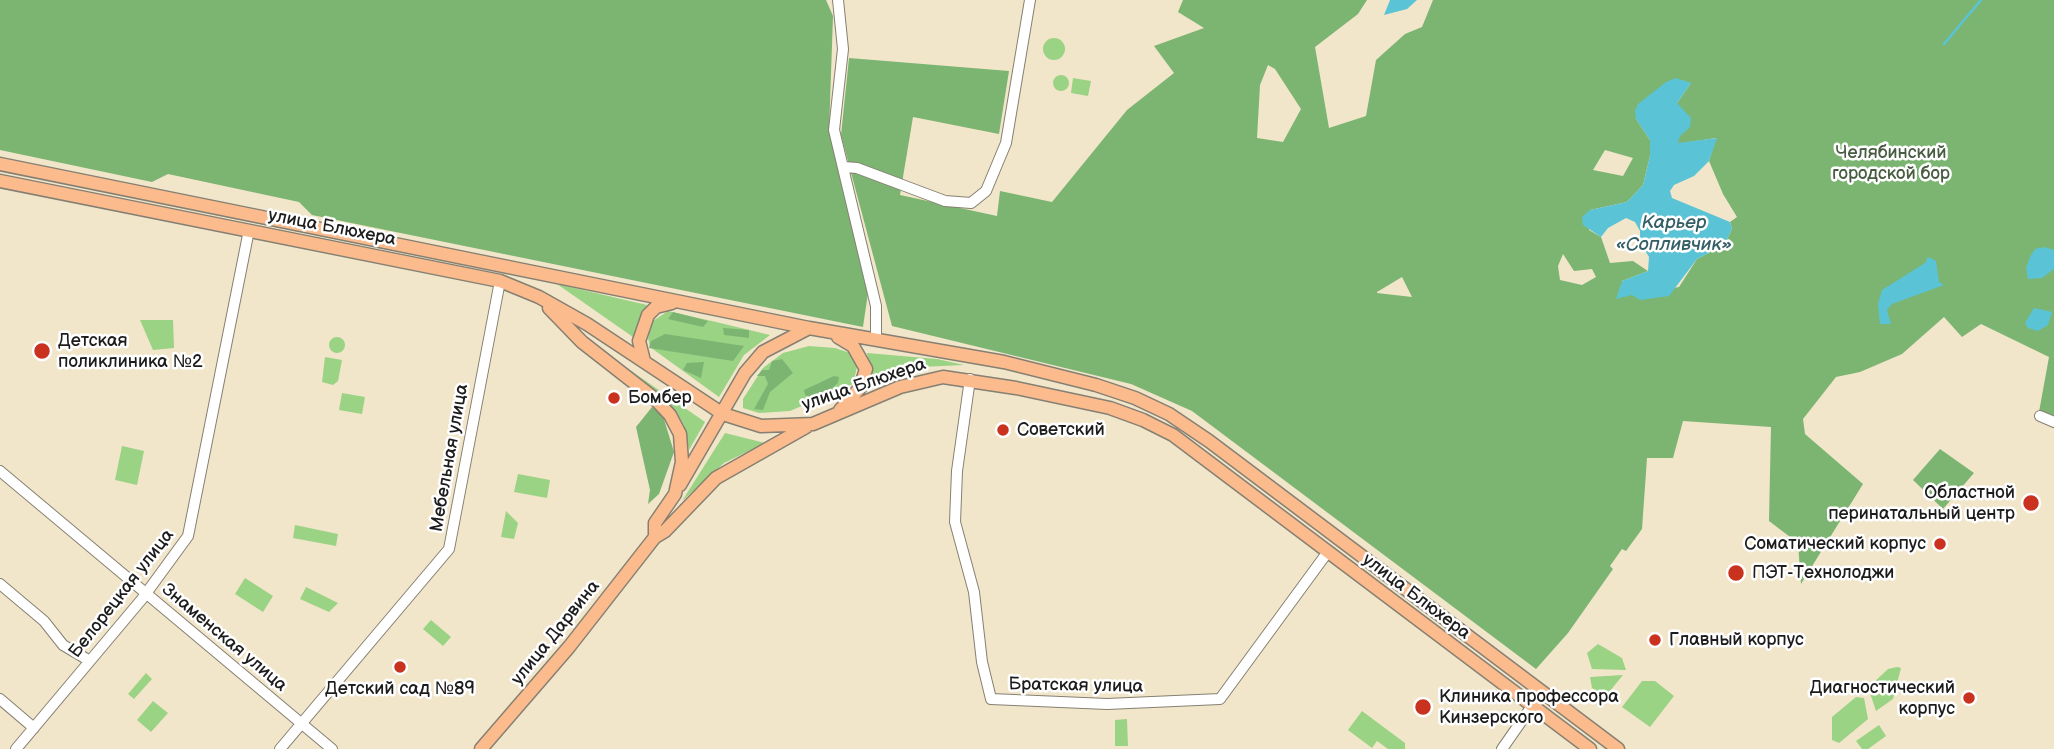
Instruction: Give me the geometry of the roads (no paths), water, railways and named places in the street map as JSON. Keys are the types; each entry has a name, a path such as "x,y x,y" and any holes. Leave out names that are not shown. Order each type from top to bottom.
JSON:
{"main road":[{"name":"улица Блюхера","path":"0,164 833,333 985,358 1096,385 1169,414 1618,749"},
{"name":"улица Блюхера","path":"0,181 500,281 540,298 587,324 723,414 761,426 813,424 928,379 970,379 1110,408 1173,435 1590,749"},
{"name":"улица Дарвина","path":"540,298 582,342 655,399 670,415 680,433 682,448 675,495 655,523 654,537"},
{"path":"644,362 639,341 648,315 656,307 676,302"},
{"path":"675,495 745,373 764,352 809,328"},
{"path":"833,333 853,346 866,369 860,388 838,413"},
{"name":"улица Дарвина","path":"481,749 584,629 654,537 665,531 716,478 813,424"},
{"path":"1532,706 1543,692"}],"street":[{"path":"838,0 843,49 834,130 876,306 876,341"},
{"path":"844,167 857,167 945,201 971,204 986,191 1006,143 1030,0"},
{"name":"Белорецкая улица","path":"16,749 184,545 191,529 249,230"},
{"name":"Мебельная улица","path":"280,749 449,549 500,281"},
{"name":"Братская улица","path":"970,379 957,471 955,522 974,592 982,662 991,699 1119,704 1220,699 1328,553"},
{"path":"2040,416 2054,422"},
{"name":"Знаменская улица","path":"0,471 332,749"},
{"path":"0,584 44,621 63,645 90,661"},
{"path":"0,699 34,727"},
{"path":"1502,749 1532,706"}],"water":[{"path":"1390,0 1417,0 1407,9 1384,15"},
{"name":"Карьер «Сопливчик»","path":"1676,78 1691,83 1677,103 1691,118 1690,127 1680,136 1678,143 1717,138 1709,161 1694,176 1674,185 1670,191 1672,198 1730,222 1732,229 1724,245 1697,259 1669,296 1640,300 1632,295 1616,299 1622,281 1648,271 1649,257 1640,242 1640,231 1635,222 1626,218 1608,228 1601,237 1583,225 1582,217 1590,210 1627,202 1643,185 1650,156 1650,140 1636,119 1635,111 1638,104 1666,82"},
{"path":"2044,247 2054,250 2054,269 2042,278 2028,279 2026,268 2030,257 2035,249"},
{"path":"1928,257 1936,261 1939,282 1944,285 1892,304 1887,310 1891,324 1880,324 1878,304 1882,290 1925,263"},
{"path":"2034,308 2052,312 2048,325 2038,331 2028,328 2025,323"}],"waterway":[{"path":"1944,44 1981,0"}],"place":[{"name":"Детская поликлиника №2","path":"42,351"},
{"name":"Бомбер","path":"614,398"},
{"name":"Советский","path":"1003,430"},
{"name":"Областной перинатальный центр","path":"2031,503"},
{"name":"Соматический корпус","path":"1940,544"},
{"name":"ПЭТ-Технолоджи","path":"1736,573"},
{"name":"Главный корпус","path":"1655,640"},
{"name":"Детский сад №89","path":"400,667"},
{"name":"Диагностический корпус","path":"1969,698"},
{"name":"Клиника профессора Кинзерского","path":"1423,707"}],"park label":[{"name":"Челябинский городской бор","path":"1891,163"}]}
